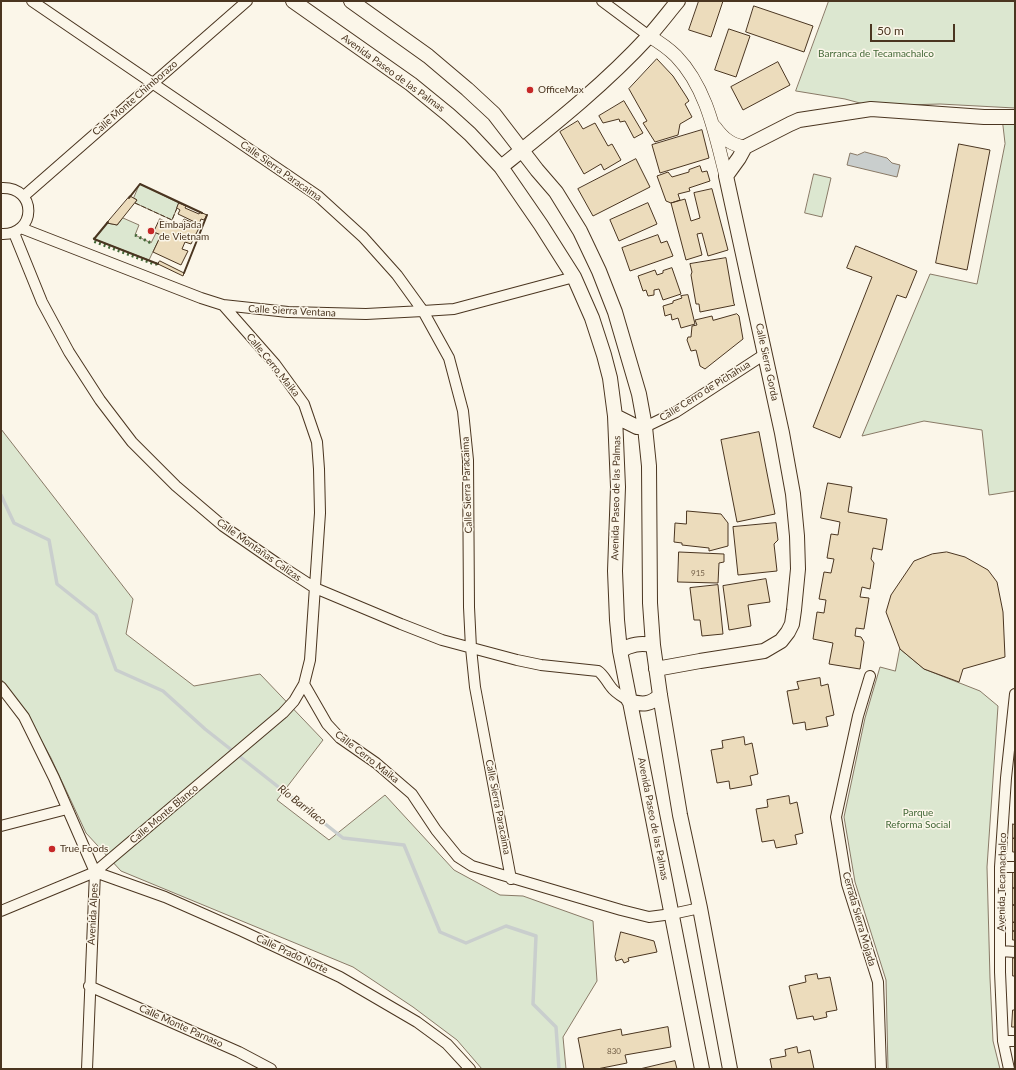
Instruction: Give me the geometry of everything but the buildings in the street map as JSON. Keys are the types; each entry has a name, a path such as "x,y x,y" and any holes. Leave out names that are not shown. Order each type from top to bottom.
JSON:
{"main road":[{"name":"Avenida Paseo de las Palmas","path":"293,1 411,84 449,115 486,150 500,167 541,225 574,277 592,318 610,378 615,416 618,487 615,571 620,651 702,1069"},
{"path":"351,1 428,56 468,89 494,114 556,192 580,231 615,312 630,359 639,394 645,427 649,466 648,562 653,645 656,669 680,815 700,908 730,1069"},
{"path":"500,167 586,96 623,63 649,36 678,1"},
{"path":"726,176 745,147 800,120 871,109 984,117 1015,117"},
{"name":"Calle Sierra Gorda","path":"656,669 764,651 781,641 792,624 798,569 794,501 782,433 726,176"},
{"path":"615,416 637,427 645,427"},
{"path":"620,651 628,646 636,644 653,645"},
{"path":"629,701 637,704 646,704 654,702 660,695"}],"street":[{"name":"Calle Sierra Paracaima","path":"32,1 153,82 318,196 363,237 397,274 423,311 449,358 463,411 468,460 469,607 475,687 511,878"},
{"name":"Calle Monte Chimborazo","path":"24,196 247,1"},
{"name":"Calle Sierra Gorda","path":"602,1 663,45 676,56 687,69 700,92 713,124 726,176"},
{"path":"713,124 727,140 735,146 745,147"},
{"path":"1,188 9,188 24,196 27,202 28,216 26,223 17,231 1,234"},
{"name":"Calle Sierra Ventana","path":"17,231 195,296 223,305 248,309 288,312 366,314 454,309 574,277"},
{"name":"Calle Montañas Calizas","path":"17,231 42,302 69,352 100,400 132,442 176,486 223,526 315,588 353,605 442,640 471,648 542,665 598,671 616,692 629,701"},
{"name":"Calle Cerro Maika","path":"223,305 275,364 304,404 317,442 320,513 310,660 304,684 327,724 340,738 376,763 412,794 436,830 458,857 472,866 649,917 700,908"},
{"name":"Calle Cerro de Pichahua","path":"645,427 676,412 765,354"},
{"name":"Cerrada Sierra Mojada","path":"870,676 858,716 836,817 847,884 878,982 881,1069"},
{"name":"Calle Monte Blanco","path":"1,911 95,872 283,713 294,701 304,684"},
{"name":"Avenida Alpes","path":"1,687 24,717 54,778 95,872 87,1069"},
{"name":"Avenida Tecamachalco","path":"1009,1069 1003,1041 1000,972 1000,866 1010,778 1015,694"},
{"path":"1,826 67,809"},
{"path":"1000,866 1015,867"},
{"name":"Calle Prado Norte","path":"95,872 165,898 242,930 340,977 417,1022 447,1044 470,1069"},
{"path":"1001,951 1015,952"},
{"name":"Calle Monte Parnaso","path":"90,986 239,1052 271,1069"},
{"path":"1003,1041 1015,1041"}],"green space":[{"name":"Barranca de Tecamachalco","path":"829,1 1015,1 1015,108 940,104 871,106 845,99 796,91"},
{"path":"1002,114 1015,115 1015,491 989,495 982,430 924,421 862,436 930,274 977,284 1005,144"},
{"path":"814,174 831,178 822,217 805,213"},
{"path":"140,184 179,203 172,220 135,203 137,200 134,198"},
{"path":"123,218 139,225 135,235 151,243 156,233 161,235 149,260 94,239 107,223 117,225"},
{"path":"1,429 133,599 126,634 194,686 260,674 323,740 277,800 329,840 385,795 454,870 500,895 523,896 593,921 597,981 563,1037 566,1069 482,1069 457,1040 413,1007 353,967 121,871 86,833 51,758 27,714 1,679"},
{"name":"Parque Reforma Social","path":"900,649 924,669 980,691 998,706 987,867 993,1041 1000,1069 888,1069 886,980 855,882 844,817 865,718 880,667 895,671"}],"shaded area":[{"path":"865,152 887,158 892,163 900,165 897,177 847,165 850,153 857,155"}],"waterway":[{"name":"Río Barrilaco","path":"1,495 14,523 49,540 57,584 96,615 116,670 163,691 205,729 343,838 404,845 440,932 466,943 506,926 536,936 533,1004 556,1027 559,1069"}],"hedge":[{"path":"135,235 151,243"},
{"path":"95,238 93,241 154,264 158,264"}],"fence":[{"path":"135,203 172,220 177,208"}],"wall":[{"path":"129,198 140,184 202,213"},
{"path":"184,273 207,215"},
{"path":"108,222 94,239 158,264"}],"place":[{"name":"OfficeMax","path":"530,90"},
{"name":"Embajada de Vietnam","path":"151,231"},
{"name":"True Foods","path":"52,849"}]}
